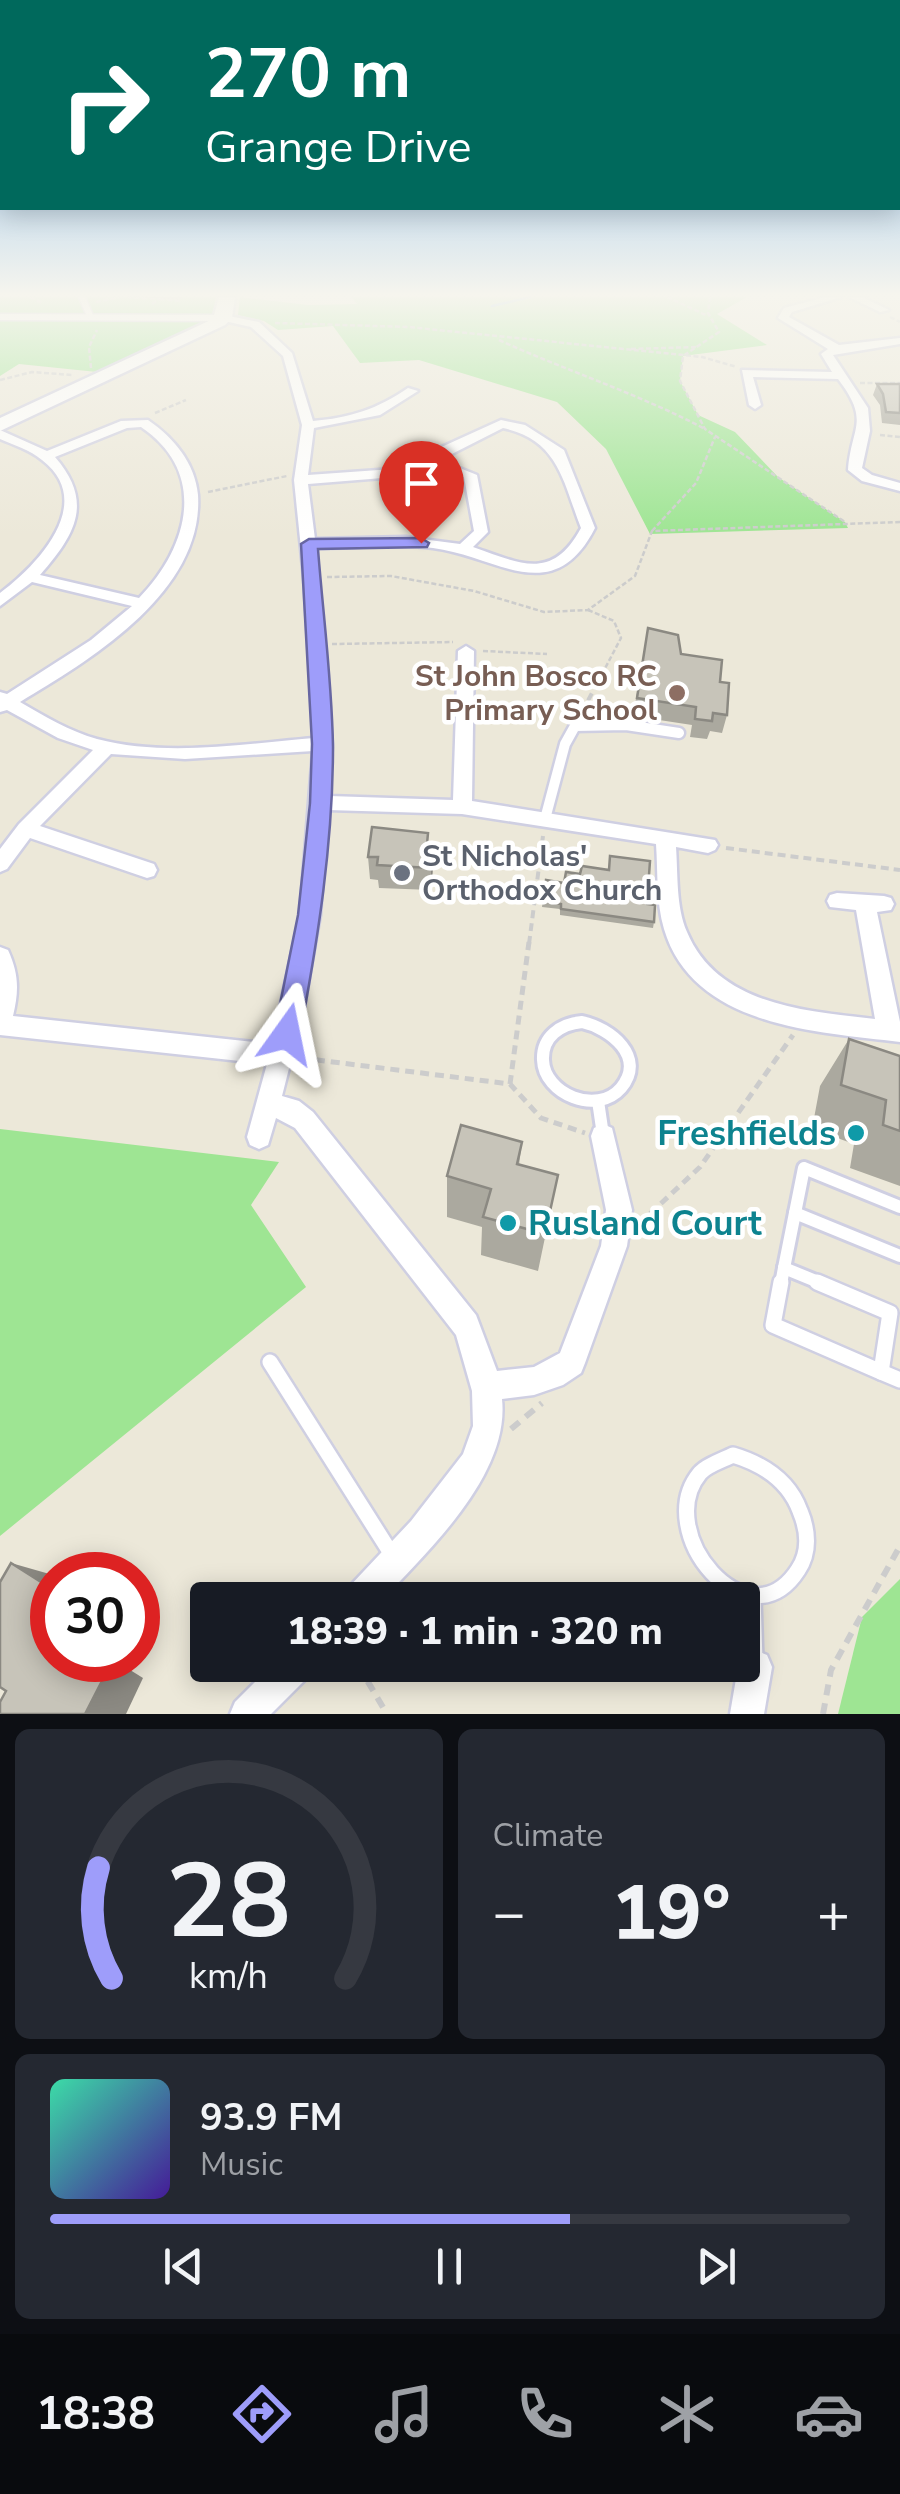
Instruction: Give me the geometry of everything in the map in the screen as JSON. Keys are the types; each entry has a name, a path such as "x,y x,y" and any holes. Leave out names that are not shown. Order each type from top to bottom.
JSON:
{"street":[{"path":"0,425 101,377"},
{"path":"259,1137 282,1055 310,915 320,803 322,744 317,645 301,477 308,425 294,377"},
{"path":"747,377 754,405"},
{"path":"814,377 848,379 864,413 864,433 854,470 867,478 900,486"},
{"path":"308,425 355,421 394,404 412,390"},
{"path":"2,702 109,635 143,604 181,552 195,509 184,466 172,447 150,426 138,422 46,456"},
{"path":"301,477 395,473 501,424 520,428 558,453 588,528 576,553 544,568 506,566 463,548 421,543 309,544"},
{"path":"0,434 46,456 66,480 72,507 62,537 30,577 0,600"},
{"path":"430,460 470,474 481,532 463,548"},
{"path":"30,577 143,604"},
{"path":"462,807 466,651"},
{"path":"2,702 52,727 107,747 218,752 322,744"},
{"path":"0,864 26,829 107,747"},
{"path":"320,803 462,807 708,845"},
{"path":"26,829 148,870"},
{"path":"665,838 676,935 705,980 748,1007 895,1032 874,904 837,901"},
{"path":"0,956 9,988 0,1024 282,1055"},
{"path":"269,1105 290,1109 304,1120 466,1325 479,1355 488,1420 480,1454 378,1582"},
{"path":"486,1387 554,1376 571,1362 614,1246 619,1210 603,1134"},
{"path":"247,1714 279,1682"},
{"path":"748,1714 753,1682"}],"lane":[{"path":"545,819 565,744 574,726 626,725 679,733"},
{"path":"569,1023 596,1024 610,1030 627,1051 630,1064 622,1088 598,1101 567,1097 545,1077 541,1050 556,1029 569,1023"},
{"path":"598,1101 603,1134"},
{"path":"900,1207 804,1168 773,1325 900,1380"},
{"path":"795,1213 900,1256"},
{"path":"784,1268 890,1313 881,1372"},
{"path":"270,1362 397,1562"},
{"path":"733,1455 752,1458 778,1476 797,1503 804,1525 805,1548 800,1568 788,1584 772,1594 753,1597 732,1591 713,1577 698,1558 688,1534 685,1510 699,1471 714,1460 733,1455"}],"path":[{"path":"79,377 93,381 92,377"},
{"path":"579,377 666,408 705,429 845,522"},
{"path":"680,377 705,429"},
{"path":"848,379 900,384"},
{"path":"138,422 186,400"},
{"path":"864,433 900,437"},
{"path":"588,610 635,576 652,531 696,483 716,436"},
{"path":"192,494 301,477"},
{"path":"652,531 900,522"},
{"path":"312,578 391,576 474,591 544,612 588,610 614,621 621,638 574,726"},
{"path":"317,645 466,642 466,651 546,654"},
{"path":"545,819 510,1084 521,1102 542,1121 582,1133 603,1134"},
{"path":"708,845 900,870"},
{"path":"614,1246 700,1167 805,1018"},
{"path":"282,1055 510,1084"},
{"path":"480,1454 545,1400"},
{"path":"822,1714 832,1670 900,1546"},
{"path":"368,1682 387,1714"}],"green space":[{"path":"475,377 680,377 698,415 735,432 778,477 845,522 848,528 650,534 606,449 557,402"},
{"path":"0,1129 279,1162 251,1205 306,1287 0,1536"},
{"path":"900,1579 900,1714 838,1714 862,1617"}],"building":[{"path":"877,384 900,384 900,413 886,412"},
{"name":"St John Bosco RC Primary School","path":"648,628 678,635 681,654 722,660 720,682 729,683 727,715 713,713 712,721 695,719 696,707 637,698"},
{"path":"372,827 428,833 427,844 433,844 431,868 377,865 378,857 368,857"},
{"path":"610,856 650,861 647,904 655,905 654,922 561,909 561,904 543,901 546,880 564,883 566,872 580,874 582,866 609,870"},
{"path":"849,1039 900,1056 900,1131 883,1125 886,1100 841,1085"},
{"path":"461,1125 522,1142 517,1164 558,1175 545,1234 483,1217 491,1189 447,1176"},
{"path":"11,1563 30,1575 30,1682 101,1682 85,1714 0,1714 0,1702 6,1691 0,1687 0,1582"}],"place":[{"name":"St John Bosco RC Primary School","path":"677,693"},
{"name":"St Nicholas' Orthodox Church","path":"402,873"},
{"name":"Freshfields","path":"856,1133"},
{"name":"Rusland Court","path":"508,1223"}],"route":[{"path":"287,1034 310,915 320,803 322,744 309,544 421,543"}]}
